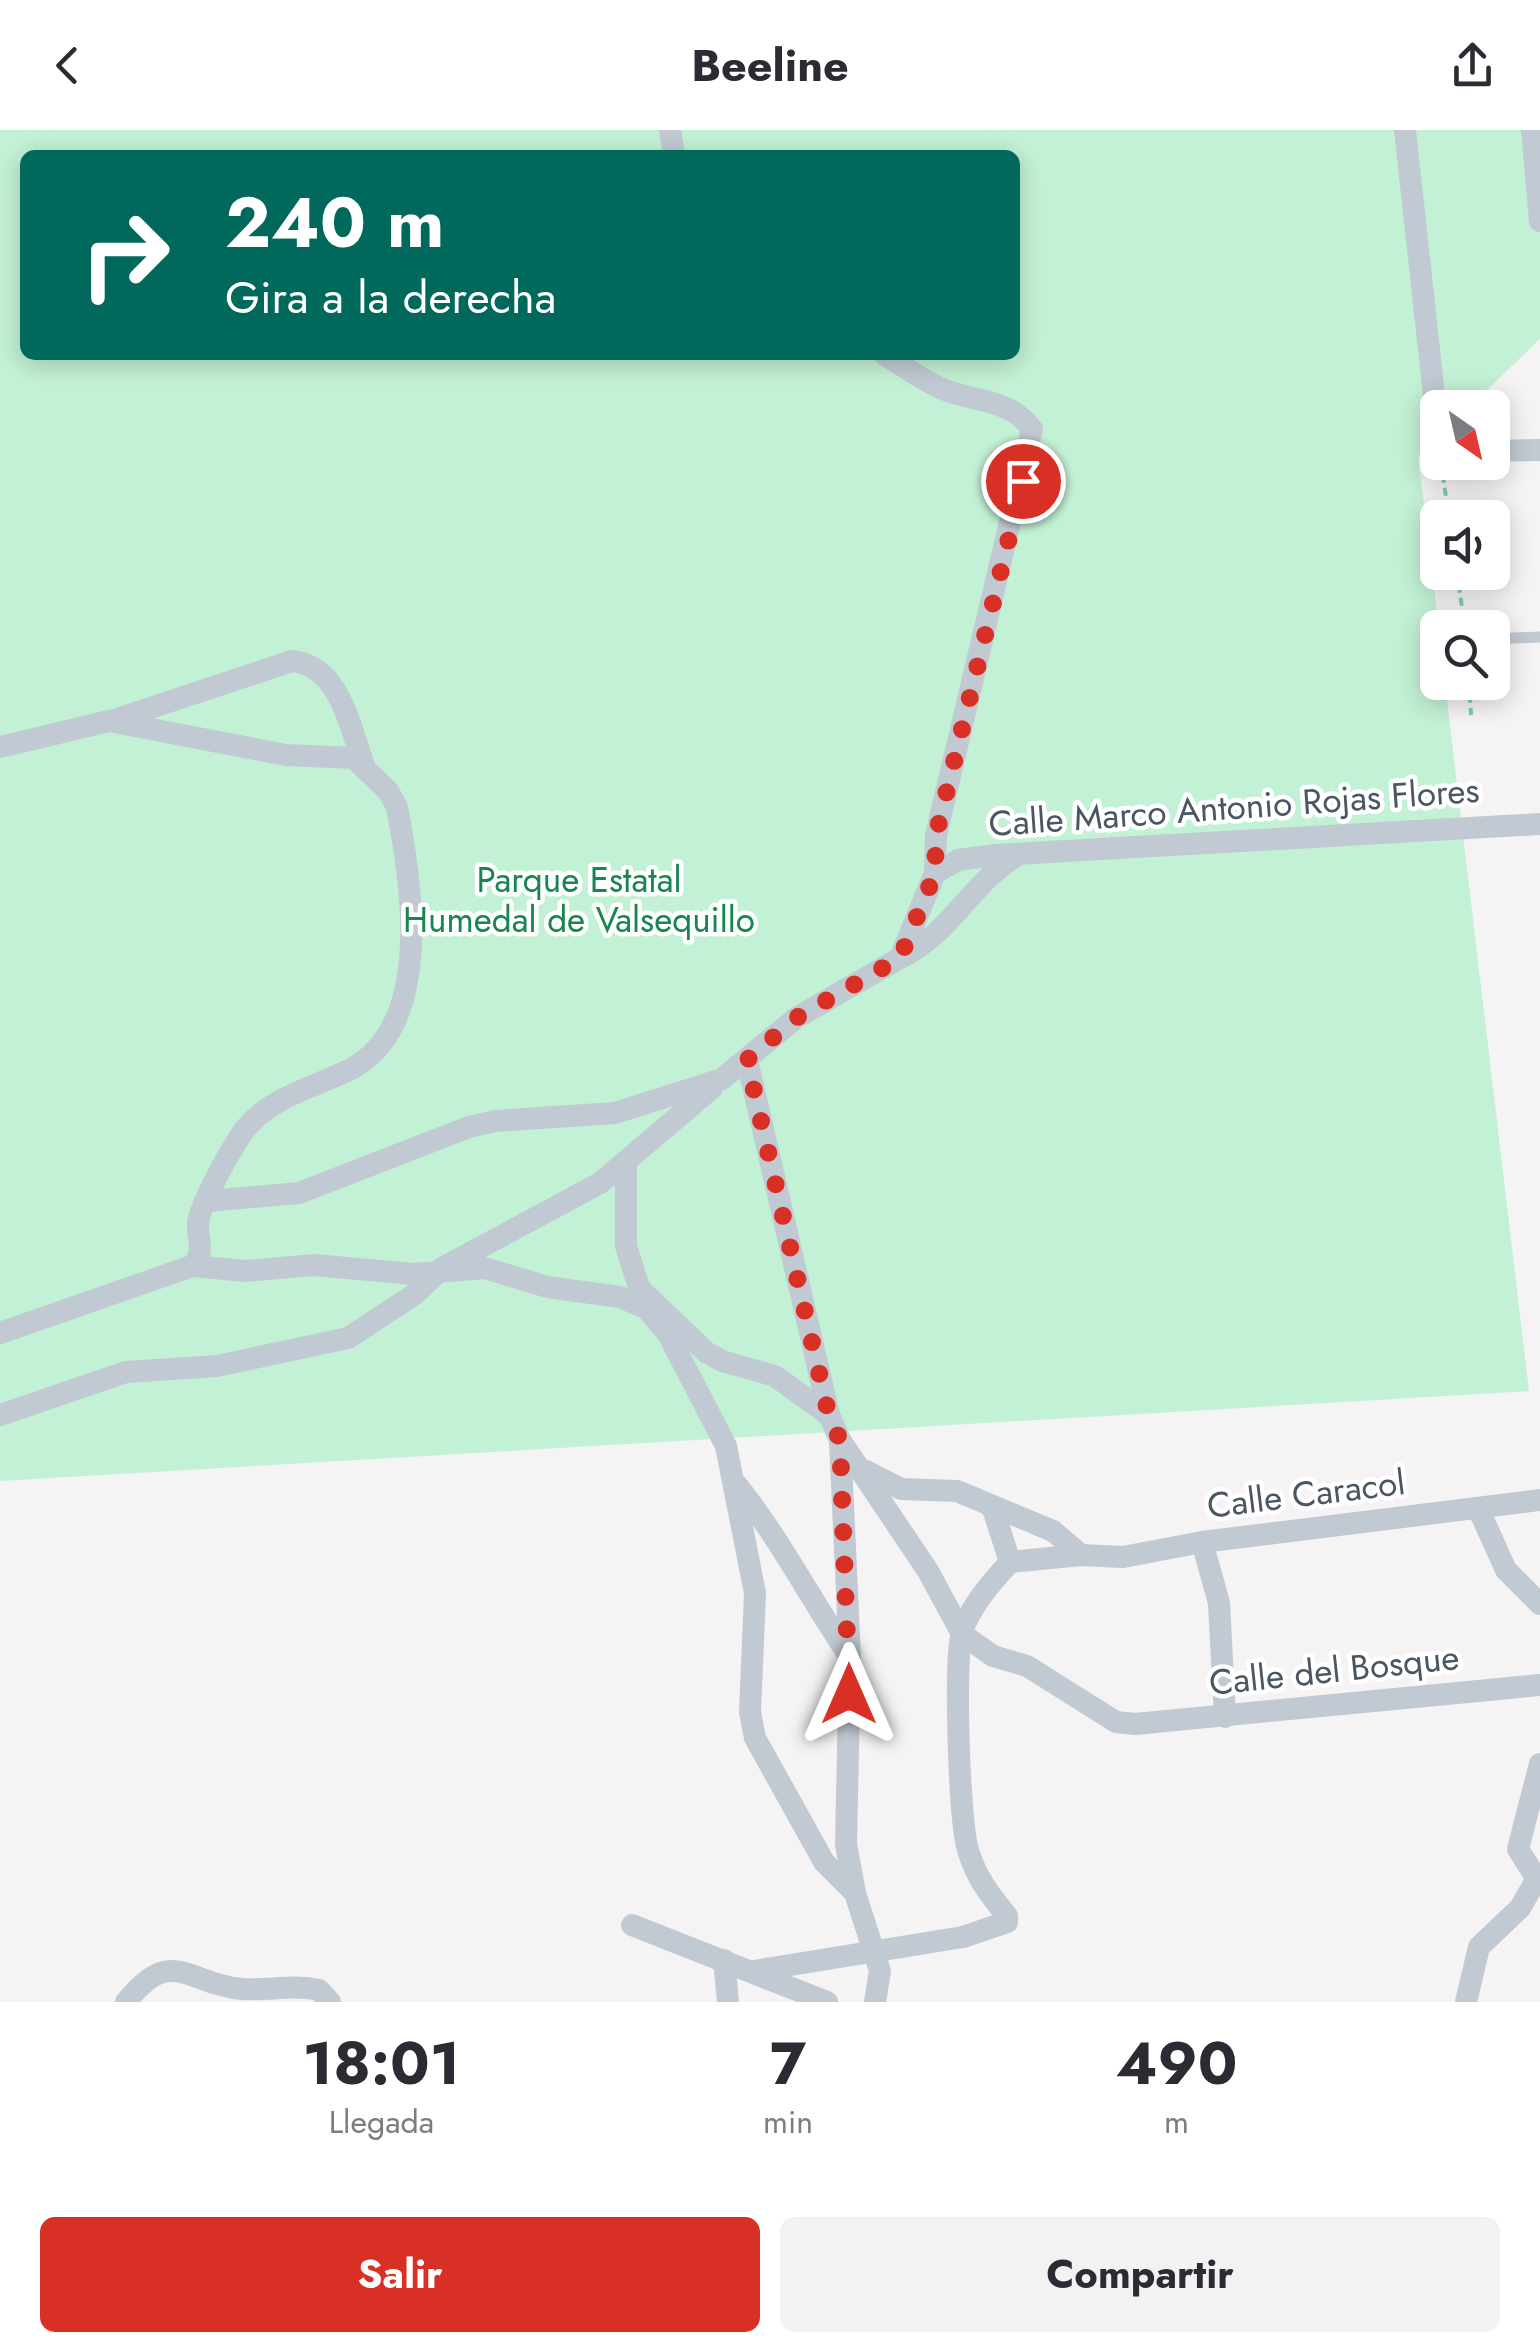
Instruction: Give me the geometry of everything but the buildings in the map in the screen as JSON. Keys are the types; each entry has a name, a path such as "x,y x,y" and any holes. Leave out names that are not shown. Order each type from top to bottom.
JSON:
{"street":[{"path":"1405,130 1433,390"},
{"path":"1532,130 1540,220"},
{"path":"893,360 941,388 1001,405 1024,418 1032,429 936,835 935,873 900,958"},
{"path":"1510,451 1540,450"},
{"path":"0,747 109,721 292,661 310,663 331,682 364,765 397,807 414,923 410,962 396,1013 380,1048 354,1068 271,1106 246,1128 198,1220 201,1254 192,1266"},
{"path":"109,721 286,755 342,755 364,765"},
{"name":"Calle Marco Antonio Rojas Flores","path":"935,873 958,860 1018,855 1540,824"},
{"path":"0,1415 126,1372 217,1366 348,1338 415,1294 442,1268 600,1183 796,1018 934,938 1000,864 1018,855"},
{"path":"747,1060 829,1416 840,1440 928,1571 962,1634"},
{"path":"209,1201 298,1192 495,1120 615,1114 722,1079"},
{"path":"626,1164 624,1227 642,1298 668,1334 726,1446 755,1593 750,1712 755,1738 824,1862 855,1893"},
{"path":"0,1333 192,1266 246,1271 314,1265 414,1274 442,1268 485,1268 547,1287 642,1298 706,1352 722,1362 776,1376 829,1416"},
{"path":"840,1440 850,1657 846,1844 855,1893 880,1971 875,2002"},
{"path":"860,1468 902,1490 956,1491 1053,1531 1081,1555"},
{"path":"732,1479 770,1526 794,1574 850,1657"},
{"name":"Calle Caracol","path":"1010,1562 1081,1555 1123,1556 1202,1542 1540,1500"},
{"path":"754,1971 964,1937 1002,1927 1007,1916 979,1882 966,1841 959,1730 962,1634 982,1592 1010,1562 992,1506"},
{"path":"1478,1508 1506,1570 1540,1604"},
{"path":"1202,1542 1219,1603 1225,1717"},
{"name":"Calle del Bosque","path":"962,1634 993,1656 1027,1666 1116,1722 1135,1724 1540,1685"},
{"path":"1466,2002 1480,1947 1520,1908 1538,1883 1518,1850 1540,1764"},
{"path":"632,1925 827,2002"},
{"path":"724,1960 728,2002"},
{"path":"126,2002 147,1978 179,1968 241,1989 324,1996"}],"lane":[{"path":"1510,638 1540,637"}],"path":[{"path":"1470,700 1471,715"}],"green space":[{"name":"Parque Estatal Humedal de Valsequillo","path":"0,130 1540,130 1540,339 1487,390 1420,390 1418,456 1423,500 1420,500 1420,590 1434,590 1437,610 1420,610 1420,700 1447,700 1529,1391 0,1481"}],"route":[{"path":"849,1694 846,1499 840,1440 829,1416 747,1060 796,1018 900,958 908,942 935,873 934,843 1023,481"}]}
